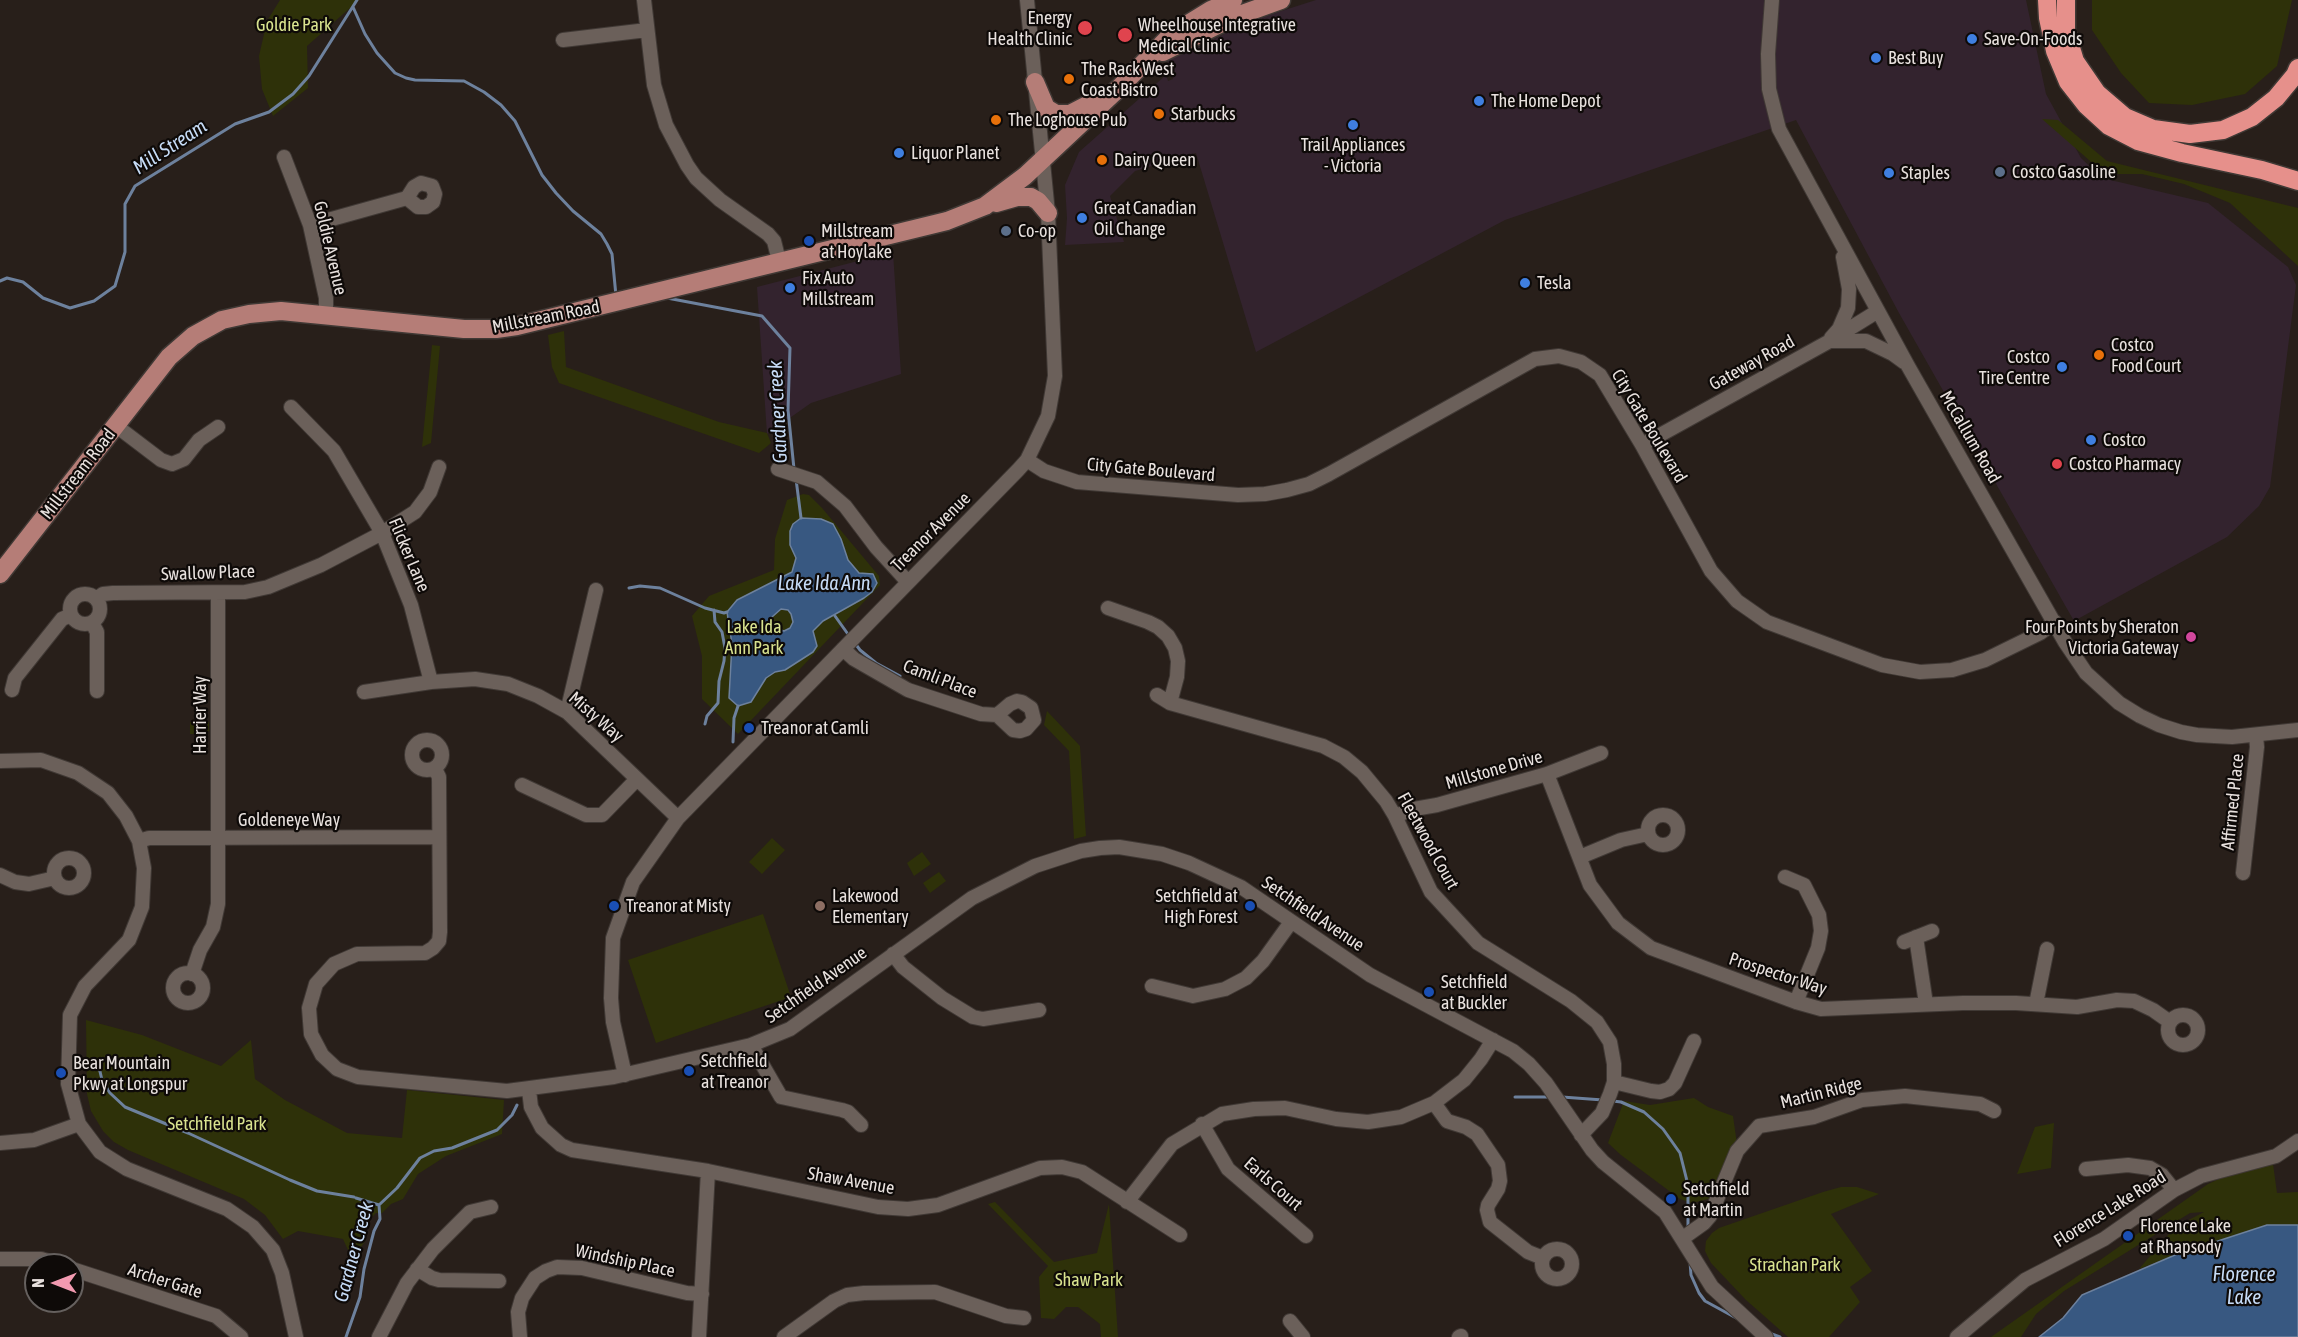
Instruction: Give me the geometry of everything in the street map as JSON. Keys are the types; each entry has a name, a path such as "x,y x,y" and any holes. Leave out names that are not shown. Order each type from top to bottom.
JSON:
{"highway":[{"path":"2047,0 2048,18 2055,51 2068,82 2086,105 2109,126 2138,141 2262,170 2298,181"},
{"path":"2066,0 2066,31 2075,61 2097,93 2125,117 2152,129 2190,134 2223,130 2252,117 2276,98 2298,68"}],"main road":[{"name":"Millstream Road","path":"0,574 169,357 193,336 207,328 236,316 263,311 464,329 496,329 517,326 947,221 985,206 1043,161 1172,34 1211,10 1233,0"},
{"name":"Millstream Road","path":"1143,63 1234,17 1281,0"},
{"path":"1035,82 1046,108 1056,114 1070,114 1119,88"},
{"path":"985,206 1017,197 1031,197 1038,201 1048,213"}],"street":[{"path":"644,0 654,85 666,125 687,165 708,191 768,234 774,241 779,261"},
{"name":"Treanor Avenue","path":"625,1075 610,998 613,938 633,882 678,818 1027,460 1043,428 1054,389 1055,356 1048,213 1027,0"},
{"name":"McCallum Road","path":"1772,0 1768,54 1769,89 1773,112 1789,150 1908,366 2065,642 2086,673 2119,703 2158,725 2198,735 2256,735 2298,730"},
{"path":"563,40 647,30"},
{"name":"Goldie Avenue","path":"284,157 310,225 326,298 326,315"},
{"path":"310,225 407,198"},
{"path":"1828,342 1839,329 1848,308 1849,299 1841,245"},
{"name":"Gateway Road","path":"1642,445 1828,342 1878,311"},
{"path":"1828,342 1866,341 1893,354 1908,366"},
{"name":"City Gate Boulevard","path":"1027,460 1044,471 1077,482 1238,495 1287,490 1309,484 1329,474 1524,365 1547,356 1571,358 1600,375 1642,445 1711,571 1737,601 1754,614 1781,628 1882,665 1902,670 1937,672 1985,660 2040,633 2055,622"},
{"name":"Flicker Lane","path":"291,407 334,451 382,533 411,605 431,682"},
{"path":"115,425 161,460 172,464 184,459 199,440 218,427"},
{"name":"Swallow Place","path":"12,690 15,678 62,619 70,615 75,598 86,594 96,599 104,594 114,593 245,592 268,587 313,568 382,533 415,512 430,492 439,467"},
{"path":"777,469 817,482 845,506 876,547 907,581"},
{"path":"567,712 596,590"},
{"name":"Harrier Way","path":"192,974 217,916 218,593"},
{"path":"70,615 82,624 92,623 99,615 100,609 96,599"},
{"path":"1108,608 1148,622 1168,636 1175,648 1178,661 1177,677 1170,703"},
{"path":"92,623 97,632 97,691"},
{"name":"Camli Place","path":"843,649 854,659 908,690 981,714 997,715"},
{"name":"Misty Way","path":"364,692 431,682 475,680 508,684 538,696 567,712 678,818"},
{"name":"Fleetwood Court","path":"1157,695 1170,703 1334,751 1362,772 1380,793 1395,816 1431,892 1478,943 1571,1001 1597,1023 1610,1042 1614,1082 1602,1113 1581,1135"},
{"name":"Affirmed Place","path":"2243,873 2257,747 2256,735"},
{"name":"Millstone Drive","path":"1395,816 1548,774 1601,753"},
{"path":"0,761 41,760 78,772 108,793 126,816 139,841 144,867 142,907 129,940 85,986 70,1015 68,1084 79,1124 100,1152 127,1169 227,1209 253,1227 273,1250 285,1279 296,1337"},
{"name":"Setchfield Avenue","path":"435,769 439,777 439,941 425,953 357,954 334,964 316,984 309,1008 311,1034 322,1055 338,1069 358,1077 507,1091 529,1090 625,1075 751,1046 780,1034 802,1021 972,898 1003,881 1058,858 1100,848 1119,847 1141,850 1189,863 1241,887 1400,992 1513,1051 1538,1074 1603,1162 1665,1212 1712,1287 1766,1337"},
{"name":"Prospector Way","path":"1548,774 1590,885 1618,923 1651,948 1796,1002 1821,1009 1841,1010 1926,1004 2036,1004 2077,1007 2117,1000 2134,1001 2170,1022"},
{"path":"522,785 586,815 602,815 637,779"},
{"path":"1580,857 1621,840 1648,834"},
{"name":"Goldeneye Way","path":"139,841 149,838 439,837"},
{"path":"0,875 15,882 30,884 55,878"},
{"path":"1785,877 1804,885 1819,915 1821,931 1818,948 1796,1002"},
{"path":"1152,986 1193,996 1225,989 1246,978 1263,961 1291,922"},
{"path":"1926,1004 1910,939 1932,930"},
{"path":"2036,1004 2047,949"},
{"path":"893,954 903,967 942,998 973,1017 983,1019 1039,1010"},
{"path":"1127,1202 1172,1144 1222,1114 1264,1108 1286,1108 1336,1119 1368,1122 1401,1117 1434,1103 1464,1080 1481,1059 1492,1040"},
{"path":"1614,1082 1651,1091 1660,1092 1669,1089 1675,1083 1694,1041"},
{"path":"751,1046 781,1097 848,1112 861,1125"},
{"name":"Shaw Avenue","path":"529,1090 531,1107 538,1123 561,1145 572,1150 708,1171 878,1207 908,1209 938,1205 1040,1168 1062,1167 1082,1172 1180,1235"},
{"name":"Martin Ridge","path":"1683,1238 1710,1216 1737,1151 1759,1125 1814,1117 1863,1100 1905,1096 1980,1104 1994,1111"},
{"path":"1434,1103 1447,1121 1471,1129 1477,1134 1498,1165 1500,1181 1487,1210 1490,1222 1528,1252 1543,1258"},
{"path":"0,1143 34,1140 79,1124"},
{"name":"Earls Court","path":"1202,1124 1228,1169 1306,1236"},
{"name":"Florence Lake Road","path":"1957,1337 2025,1280 2104,1239 2174,1190 2201,1176 2276,1156 2298,1141"},
{"path":"2086,1169 2128,1165 2150,1168 2162,1175 2174,1190"},
{"path":"699,1337 708,1171"},
{"path":"379,1337 406,1283 433,1249 470,1212 490,1207"},
{"path":"0,1259 24,1259"},
{"name":"Windship Place","path":"520,1337 518,1312 522,1298 535,1278 557,1267 582,1268 687,1293 702,1294"},
{"path":"417,1269 439,1280 499,1281"},
{"name":"Archer Gate","path":"84,1273 216,1317 241,1337"},
{"path":"784,1337 834,1301 847,1295 864,1293 935,1292 1006,1317 1024,1318"},
{"path":"1290,1321 1303,1337"}],"shaded area":[{"path":"1316,0 2026,0 2046,94 2081,158 2102,178 2208,203 2288,267 2296,285 2270,487 2259,506 2227,537 2074,621 1899,313 1796,120 1505,220 1256,352 1196,153 1135,171 1110,196 1124,242 1065,245 1067,218 1065,185 1079,152 1166,75 1168,81 1173,79 1167,60 1195,49 1247,22"},
{"path":"893,252 901,374 811,403 767,434 757,287"}],"green space":[{"name":"Goldie Park","path":"280,0 359,0 307,46 308,88 273,116 262,89 259,56 267,21"},
{"path":"2092,0 2292,0 2277,66 2245,94 2192,105 2149,103 2121,73 2092,30"},
{"path":"2042,119 2058,120 2107,161 2298,208 2298,266 2230,203 2184,184 2142,174 2105,174"},
{"path":"564,331 566,367 719,422 767,433 771,443 759,453 559,383 552,367 548,335"},
{"path":"432,345 440,346 431,443 422,447"},
{"name":"Lake Ida Ann Park","path":"803,494 809,495 822,508 879,576 880,585 738,734 702,699 702,656 692,616 709,596 774,570 775,539 787,500"},
{"path":"1047,711 1080,746 1086,836 1074,839 1069,751 1044,725"},
{"path":"190,722 209,722 209,731 204,734 190,734"},
{"path":"772,838 785,850 762,874 749,862"},
{"path":"922,852 931,864 914,876 907,863"},
{"path":"939,872 946,881 930,893 923,883"},
{"path":"763,914 791,997 656,1043 628,960"},
{"name":"Setchfield Park","path":"86,1020 142,1035 221,1066 251,1040 255,1079 285,1100 347,1133 402,1138 407,1090 504,1100 502,1134 446,1156 418,1174 403,1199 391,1204 382,1213 376,1213 365,1224 358,1224 357,1227 366,1240 361,1247 350,1252 343,1239 298,1231 283,1239 265,1215 244,1199 128,1150 114,1142 103,1131 91,1111 87,1094"},
{"path":"1694,1098 1708,1107 1733,1116 1737,1144 1712,1198 1692,1203 1680,1199 1608,1143 1624,1101 1650,1105"},
{"path":"2054,1123 2051,1168 2017,1174 2035,1127"},
{"path":"2273,1164 2277,1193 2298,1192 2298,1225 2267,1225 2139,1269 2175,1227 2204,1212 2190,1213 2064,1291 2036,1314 2021,1337 1991,1337 2208,1184 2232,1173"},
{"name":"Strachan Park","path":"1841,1187 1857,1187 1879,1194 1831,1214 1872,1271 1850,1287 1860,1302 1829,1337 1788,1337 1746,1300 1711,1263 1705,1251 1706,1241 1719,1228"},
{"name":"Shaw Park","path":"995,1202 1054,1262 1097,1253 1109,1204 1118,1337 1101,1337 1100,1324 1078,1307 1066,1307 1054,1319 1041,1318 1039,1277 1048,1266 988,1204"}],"water":[{"name":"Lake Ida Ann","path":"801,518 821,519 833,524 848,560 859,573 873,574 877,583 872,592 864,598 823,621 813,631 817,646 813,652 785,670 775,672 766,678 751,702 738,706 729,698 732,644 727,612 737,600 792,572 796,558 790,545 790,531 793,524","holes":["781,609 788,610 793,622 790,628 784,631 778,629 773,624 772,617"]},
{"name":"Florence Lake","path":"2267,1225 2298,1225 2298,1337 2039,1337 2063,1318 2082,1295 2175,1255"}],"waterway":[{"name":"Mill Stream","path":"0,281 7,278 23,282 43,298 70,308 94,301 115,286 125,252 125,204 135,186 235,124 269,112 293,94 309,76 357,0"},
{"name":"Gardner Creek","path":"353,7 365,34 377,53 395,73 415,80 464,81 501,105 515,121 542,175 573,211 601,234 612,254 616,296"},
{"name":"Gardner Creek","path":"667,298 762,316 790,348 788,410 794,469"},
{"name":"Gardner Creek","path":"796,479 801,518"},
{"path":"629,588 640,586 660,588 705,608 727,612"},
{"path":"705,724 707,716 718,703 719,681 724,661 725,648 722,632 715,622 714,610"},
{"path":"835,616 850,637"},
{"path":"854,642 876,663 900,676"},
{"name":"Gardner Creek","path":"733,742 734,718 738,706"},
{"path":"98,1063 102,1080 110,1093 125,1107 317,1191 354,1197"},
{"path":"1515,1097 1549,1097"},
{"path":"1562,1097 1603,1100"},
{"path":"1613,1101 1644,1112 1663,1129 1680,1153 1688,1185 1688,1228"},
{"name":"Gardner Creek","path":"346,1337 360,1297 364,1269 374,1231 380,1219 379,1205 397,1188 420,1158 497,1130 512,1115 517,1105"},
{"path":"356,1198 379,1205"},
{"path":"1690,1262 1691,1275 1705,1301 1738,1319"},
{"path":"1769,1333 1780,1337"}],"place":[{"name":"Energy Health Clinic","path":"1085,28"},
{"name":"Wheelhouse Integrative Medical Clinic","path":"1125,35"},
{"name":"Save-On-Foods","path":"1972,39"},
{"name":"Best Buy","path":"1876,58"},
{"name":"The Rack West Coast Bistro","path":"1069,79"},
{"name":"The Home Depot","path":"1479,101"},
{"name":"Starbucks","path":"1159,114"},
{"name":"The Loghouse Pub","path":"996,120"},
{"name":"Trail Appliances - Victoria","path":"1353,125"},
{"name":"Liquor Planet","path":"899,153"},
{"name":"Dairy Queen","path":"1102,160"},
{"name":"Costco Gasoline","path":"2000,172"},
{"name":"Staples","path":"1889,173"},
{"name":"Great Canadian Oil Change","path":"1082,218"},
{"name":"Co-op","path":"1006,231"},
{"name":"Millstream at Hoylake","path":"809,241"},
{"name":"Tesla","path":"1525,283"},
{"name":"Fix Auto Millstream","path":"790,288"},
{"name":"Costco Food Court","path":"2099,355"},
{"name":"Costco Tire Centre","path":"2062,367"},
{"name":"Costco","path":"2091,440"},
{"name":"Costco Pharmacy","path":"2057,464"},
{"name":"Four Points by Sheraton Victoria Gateway","path":"2191,637"},
{"name":"Treanor at Camli","path":"749,728"},
{"name":"Treanor at Misty","path":"614,906"},
{"name":"Lakewood Elementary","path":"820,906"},
{"name":"Setchfield at High Forest","path":"1250,906"},
{"name":"Setchfield at Buckler","path":"1429,992"},
{"name":"Setchfield at Treanor","path":"689,1071"},
{"name":"Bear Mountain Pkwy at Longspur","path":"61,1073"},
{"name":"Setchfield at Martin","path":"1671,1199"},
{"name":"Florence Lake at Rhapsody","path":"2128,1236"}]}
